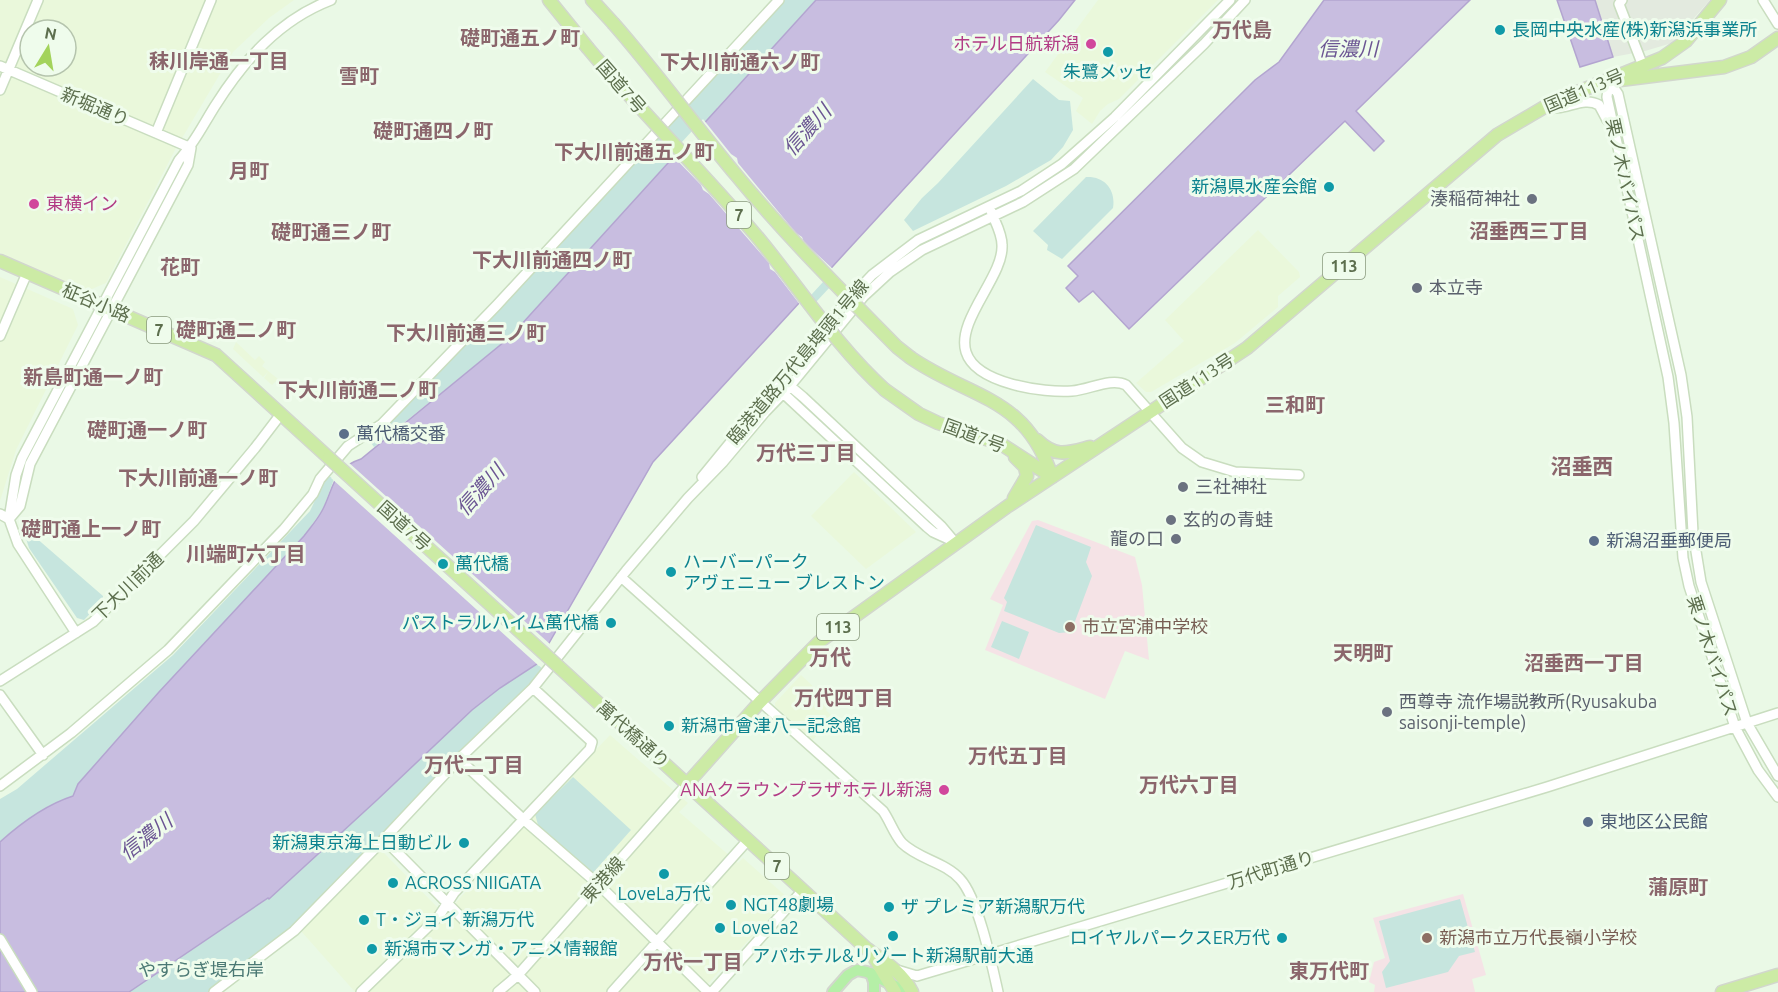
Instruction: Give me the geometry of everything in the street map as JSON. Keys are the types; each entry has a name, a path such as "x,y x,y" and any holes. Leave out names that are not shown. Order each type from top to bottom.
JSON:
{"highway":[{"name":"国道7号","path":"549,0 639,108 741,217 857,364 885,390 919,414 938,423 1001,444 1052,477"},
{"name":"国道113号","path":"687,784 760,702 819,642 1008,506 1247,348 1481,148 1508,128 1563,97 1609,81 1677,48 1720,0"},
{"name":"国道7号","path":"592,1 649,64 737,176 797,245 910,358 933,374 987,397 1010,412 1041,451 1052,477"},
{"name":"113","path":"1609,81 1724,67 1751,57 1778,38"},
{"name":"柾谷小路","path":"0,261 216,355 329,458"},
{"path":"1020,422 1043,445 1056,453 1068,453 1101,443"},
{"path":"1001,444 1007,453 1018,458 1026,472 1023,485 1008,506"},
{"name":"国道7号","path":"329,458 559,667"},
{"name":"萬代橋通り","path":"559,667 867,948 898,972"},
{"name":"萬代橋通り","path":"867,948 874,968 892,987"},
{"name":"7","path":"898,972 913,992"},
{"path":"1722,992 1778,975"}],"main road":[{"path":"833,992 854,970 874,968 874,992"},
{"path":"892,987 907,992"}],"street":[{"path":"0,90 4,68 38,0"},
{"path":"156,133 211,0"},
{"path":"76,633 18,544 4,517 22,458 107,308 179,160 191,148 226,88 252,54 286,24 331,0"},
{"path":"0,786 43,755 168,650 284,529 313,494 320,479 348,446 382,424 497,305 776,4 764,0"},
{"name":"臨港道路万代島埠頭1号線","path":"688,498 709,468 861,285 918,240 1035,183 1080,150 1197,36 1230,0"},
{"name":"臨港道路万代島埠頭1号線","path":"214,992 294,931 459,759 533,688 621,577 688,498 723,462 864,296 890,272 932,244 1040,192 1065,176 1089,156 1213,35 1245,0"},
{"path":"1622,0 1619,4 1643,66"},
{"path":"1763,0 1778,24"},
{"name":"新堀通り","path":"4,68 191,148"},
{"name":"栗ノ木バイパス","path":"1609,81 1607,97 1619,160 1670,385 1683,558 1689,586 1735,727 1758,770 1778,797"},
{"name":"栗ノ木バイパス","path":"1609,81 1618,94 1681,375 1687,417 1693,533 1699,575 1746,723 1778,776"},
{"path":"1543,107 1553,110 1562,109 1587,101 1599,105 1604,111 1619,160"},
{"path":"989,206 1001,237 1002,251 966,330 964,343 969,359 983,372 1023,387 1048,391 1079,390 1119,382 1126,385 1182,448 1209,465 1243,473 1299,475"},
{"path":"0,336 27,273"},
{"path":"779,383 941,526 955,543"},
{"name":"下大川前通","path":"0,681 93,622 180,536 216,496 281,414"},
{"path":"621,577 884,811 902,843 911,850 946,867 960,879 970,892 998,992"},
{"path":"361,992 439,916 454,893 590,749 592,742 533,688"},
{"path":"0,695 43,755"},
{"name":"万代町通り","path":"917,976 1624,763 1778,713"},
{"path":"459,759 523,819 598,884 655,942 710,992 803,890"},
{"name":"東港線","path":"498,992 518,975 687,784"},
{"path":"384,839 535,992"},
{"path":"612,992 748,840"},
{"path":"0,939 32,992"},
{"path":"874,968 917,976 913,992"}],"shaded area":[{"path":"0,0 294,0 269,18 233,52 175,150 106,283 87,291 0,253"},
{"path":"1098,0 1218,0 1119,99 1100,111 1092,124 1076,111 1083,98 1045,72"},
{"path":"1595,0 1710,0 1672,43 1613,57"},
{"path":"1258,230 1299,272 1300,277 1278,296 1278,307 1235,343 1151,392 1146,392 1136,383 1184,341 1165,320"},
{"path":"0,277 73,309 78,325 16,450 0,501"},
{"path":"236,342 255,360 259,356 265,362 262,366 278,379 272,385 264,378 268,372 263,377 233,349"},
{"path":"854,472 916,532 866,569 811,516"},
{"name":"市立宮浦中学校","path":"1038,520 1135,557 1142,585 1149,660 1125,651 1105,699 985,650 1003,605 990,599 1032,521"},
{"path":"801,675 817,690 813,695 833,717 813,740 775,706 775,703"},
{"path":"610,735 688,803 679,812 738,863 743,858 788,898 700,992 355,992 301,931 380,849 445,915 530,819"},
{"name":"新潟市立万代長嶺小学校","path":"1463,894 1486,975 1472,979 1475,992 1374,992 1375,985 1369,982 1374,962 1385,958 1373,918"}],"green space":[{"path":"785,0 816,0 717,108 831,286 816,302 682,147 510,337 374,447 369,440 412,398"},
{"path":"1033,79 1059,100 1070,101 1073,130 1063,147 1051,160 1006,186 913,231 904,220"},
{"path":"1086,177 1099,179 1108,185 1113,195 1113,208 1062,259 1047,250 1048,245 1033,231"},
{"path":"327,475 334,479 323,509 304,536 159,692 78,784 73,796 34,815 0,842 0,799 17,789 173,655 310,511"},
{"path":"1036,525 1091,547 1086,562 1092,576 1071,632 1059,633 1004,611 1007,602 1004,598"},
{"path":"27,530 103,596 103,600 84,620 77,618 29,548 24,532"},
{"path":"1002,621 1029,632 1019,659 991,647"},
{"name":"やすらぎ堤右岸","path":"537,664 544,670 485,726 413,805 298,923 210,992 129,992 269,899 472,710"},
{"path":"573,777 631,830 592,874 538,825 535,814"},
{"name":"新潟市立万代長嶺小学校","path":"1460,899 1475,952 1459,956 1448,972 1386,988 1382,972 1390,961 1379,921"}],"water":[{"name":"信濃川","path":"816,0 1075,0 653,462 537,664 472,710 269,899 129,992 0,992 0,842 34,815 73,796 78,784 159,692 304,536 321,513 340,473 361,459 510,337"},
{"name":"信濃川","path":"1324,0 1470,0 1356,111 1384,141 1374,151 1345,121 1129,329 1093,291 1079,302 1066,288 1078,276 1068,266 1255,80 1279,62"},
{"path":"1557,0 1595,0 1613,57 1580,67"}],"pier":[{"path":"703,119 796,233 834,270 801,306 775,272 770,269 769,263 671,154"},
{"name":"萬代橋","path":"347,461 551,645 539,666 331,478"}],"place":[{"name":"長岡中央水産(株)新潟浜事業所","path":"1500,30"},
{"name":"ホテル日航新潟","path":"1091,44"},
{"name":"朱鷺メッセ","path":"1108,52"},
{"name":"新潟県水産会館","path":"1329,187"},
{"name":"湊稲荷神社","path":"1532,199"},
{"name":"東横イン","path":"34,204"},
{"name":"本立寺","path":"1417,288"},
{"name":"萬代橋交番","path":"344,434"},
{"name":"三社神社","path":"1183,487"},
{"name":"玄的の青蛙","path":"1171,520"},
{"name":"龍の口","path":"1176,539"},
{"name":"新潟沼垂郵便局","path":"1594,541"},
{"name":"萬代橋","path":"443,564"},
{"name":"ハーバーパーク アヴェニュー ブレストン","path":"671,572"},
{"name":"パストラルハイム萬代橋","path":"611,623"},
{"name":"市立宮浦中学校","path":"1070,627"},
{"name":"西尊寺 流作場説教所(Ryusakuba saisonji-temple)","path":"1387,712"},
{"name":"新潟市會津八一記念館","path":"669,726"},
{"name":"ANAクラウンプラザホテル新潟","path":"944,790"},
{"name":"東地区公民館","path":"1588,822"},
{"name":"新潟東京海上日動ビル","path":"464,843"},
{"name":"LoveLa万代","path":"664,874"},
{"name":"ACROSS NIIGATA","path":"393,883"},
{"name":"NGT48劇場","path":"731,905"},
{"name":"ザ プレミア新潟駅万代","path":"889,907"},
{"name":"T・ジョイ 新潟万代","path":"364,920"},
{"name":"LoveLa2","path":"720,928"},
{"name":"アパホテル&リゾート新潟駅前大通","path":"893,936"},
{"name":"ロイヤルパークスER万代","path":"1282,938"},
{"name":"新潟市立万代長嶺小学校","path":"1427,938"},
{"name":"新潟市マンガ・アニメ情報館","path":"372,949"}],"district":[{"name":"万代島","path":"1242,30"},
{"name":"礎町通五ノ町","path":"520,38"},
{"name":"秣川岸通一丁目","path":"219,61"},
{"name":"下大川前通六ノ町","path":"740,62"},
{"name":"雪町","path":"359,76"},
{"name":"礎町通四ノ町","path":"433,131"},
{"name":"下大川前通五ノ町","path":"634,152"},
{"name":"月町","path":"249,171"},
{"name":"沼垂西三丁目","path":"1529,231"},
{"name":"礎町通三ノ町","path":"331,232"},
{"name":"下大川前通四ノ町","path":"552,260"},
{"name":"花町","path":"180,267"},
{"name":"礎町通二ノ町","path":"236,330"},
{"name":"下大川前通三ノ町","path":"466,333"},
{"name":"新島町通一ノ町","path":"93,377"},
{"name":"下大川前通二ノ町","path":"358,390"},
{"name":"三和町","path":"1295,405"},
{"name":"礎町通一ノ町","path":"147,430"},
{"name":"万代三丁目","path":"806,453"},
{"name":"沼垂西","path":"1582,467"},
{"name":"下大川前通一ノ町","path":"198,478"},
{"name":"礎町通上一ノ町","path":"91,529"},
{"name":"川端町六丁目","path":"246,554"},
{"name":"天明町","path":"1363,653"},
{"name":"万代","path":"830,658"},
{"name":"沼垂西一丁目","path":"1584,663"},
{"name":"万代四丁目","path":"844,698"},
{"name":"万代五丁目","path":"1018,756"},
{"name":"万代二丁目","path":"474,765"},
{"name":"万代六丁目","path":"1189,785"},
{"name":"蒲原町","path":"1678,887"},
{"name":"万代一丁目","path":"693,962"},
{"name":"東万代町","path":"1329,971"}]}
